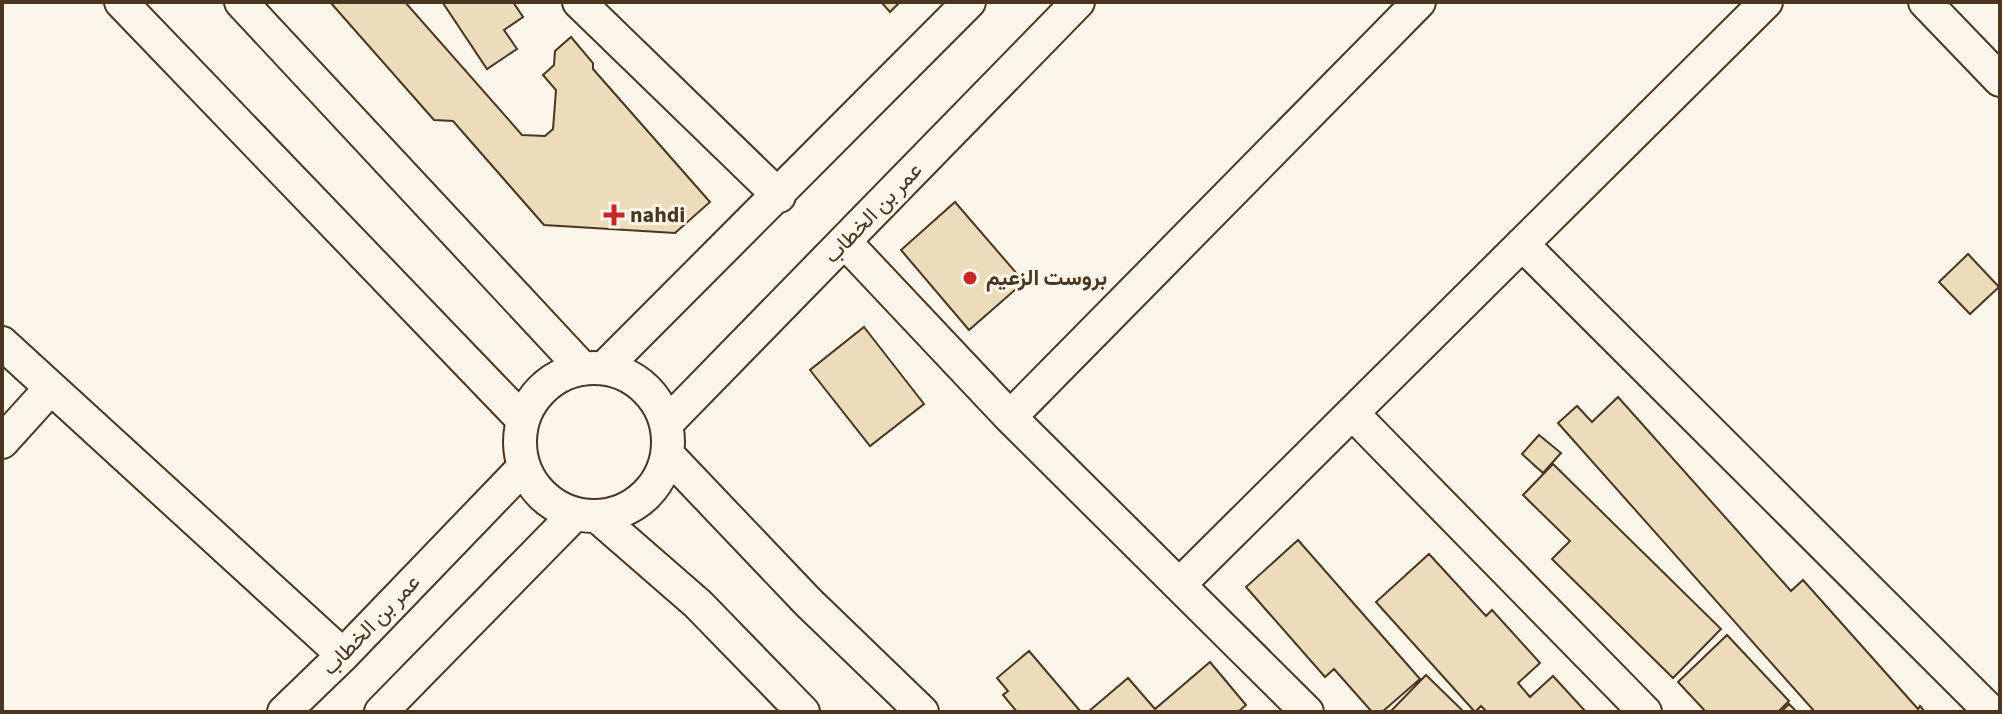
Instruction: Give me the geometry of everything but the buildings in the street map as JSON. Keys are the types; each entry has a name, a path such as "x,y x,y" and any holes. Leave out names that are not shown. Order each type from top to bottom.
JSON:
{"street":[{"path":"121,2 523,420"},
{"path":"241,2 594,368"},
{"path":"594,368 779,196 969,2"},
{"name":"عمر بن الخطاب","path":"667,439 845,242 1078,2"},
{"path":"1010,417 1419,2"},
{"path":"1179,585 1766,2"},
{"path":"1925,2 2000,80"},
{"path":"586,5 779,196"},
{"path":"845,242 1010,417 1307,712"},
{"path":"1522,244 1991,712"},
{"path":"2,343 343,655"},
{"path":"381,712 587,515 622,511 643,498 659,479 667,439 659,405 644,385 622,372 594,368 573,370 550,381 533,398 523,420 520,443 524,467 536,488 553,504 587,515 698,604 803,712"},
{"path":"2,442 50,389"},
{"path":"1352,413 1645,712"},
{"path":"667,439 808,602 922,712"},
{"name":"عمر بن الخطاب","path":"284,712 524,467"}],"place":[{"name":"nahdi","path":"614,215"},
{"name":"بروست الزعيم","path":"970,278"}]}
